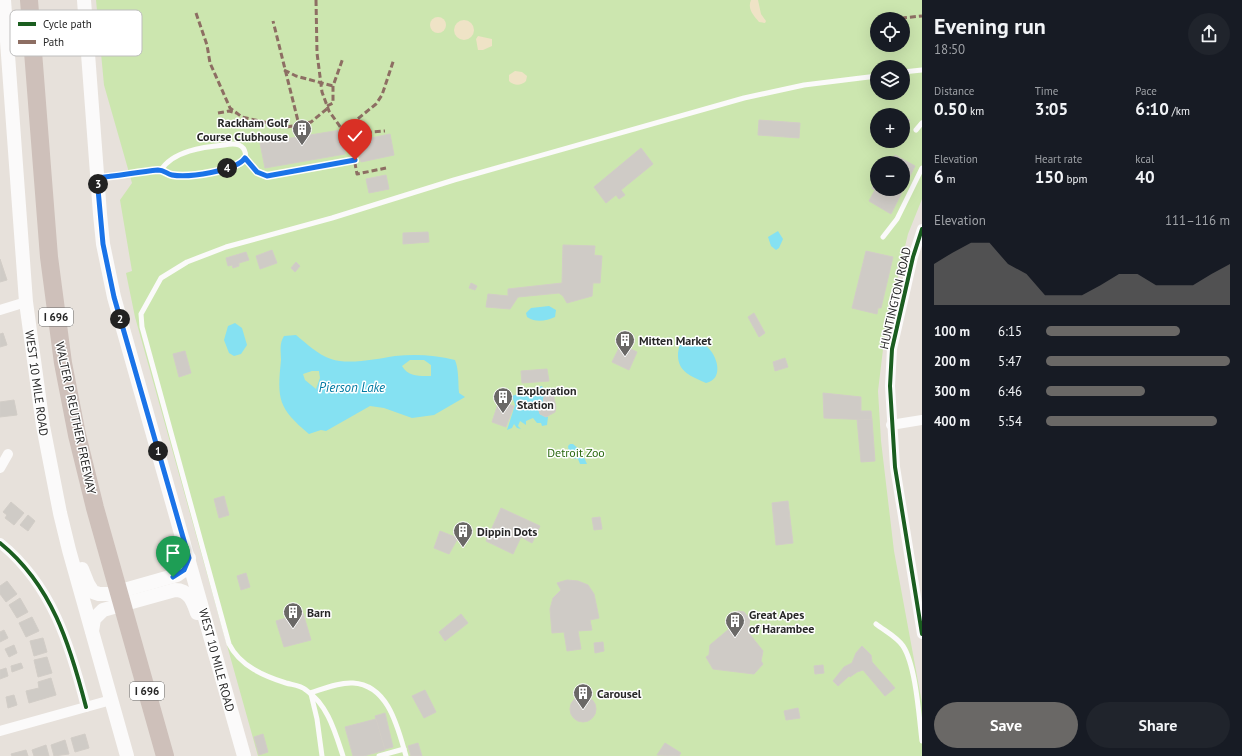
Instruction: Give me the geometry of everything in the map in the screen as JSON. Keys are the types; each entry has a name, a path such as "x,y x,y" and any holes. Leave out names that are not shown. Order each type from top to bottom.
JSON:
{"highway":[{"name":"WALTER P REUTHER FREEWAY","path":"29,0 30,10"},
{"name":"WALTER P REUTHER FREEWAY","path":"33,56 49,257 63,363 77,435 93,500 165,756"}],"main road":[{"name":"WEST 10 MILE ROAD","path":"4,0 5,71 26,302 36,384 60,513 92,634 127,756"},
{"name":"WEST 10 MILE ROAD","path":"84,0 85,10"},
{"name":"WEST 10 MILE ROAD","path":"88,56 103,244 114,297 244,756"},
{"path":"60,513 75,545 88,584 93,592 102,595 166,585 181,590 190,596 206,642 222,678"},
{"path":"92,634 93,623 96,616 106,609 166,585 184,570 189,558"}],"street":[{"name":"HUNTINGTON ROAD","path":"922,229 912,258 892,349 890,386 891,425 900,502 922,634"},
{"path":"0,310 26,302"},
{"path":"891,425 922,420"},
{"path":"0,468 8,454"},
{"path":"0,543 27,568 54,611 64,633 86,707"},
{"path":"0,732 111,700"}],"lane":[{"path":"910,71 922,70"},
{"path":"343,756 329,719 322,706 310,693 303,688 277,680 250,667 236,654 229,644 142,327 142,314 161,278 187,262 226,247 332,218 454,180 744,98 804,85 870,77"},
{"path":"916,130 922,122"},
{"path":"161,170 167,161 193,150 212,146 238,145 243,148 245,158 257,172 267,176 355,160"},
{"path":"97,178 161,170 172,175 195,174 233,167 242,163 245,158"},
{"path":"883,237 897,219 922,168"},
{"path":"876,624 895,637 903,646 908,657 916,697 922,741"},
{"path":"310,693 347,683 364,685 377,694 388,706 396,722 406,756"},
{"path":"310,693 318,719 322,756"},
{"path":"379,756 404,749"}],"green space":[{"name":"Detroit Zoo","path":"96,0 922,0 922,199 908,234 897,280 884,341 878,391 881,441 894,551 922,703 922,756 258,756 135,317 126,273 132,271 120,200 132,183 104,85 101,56 142,56 142,10 97,10"}],"sand":[{"path":"751,0 758,0 761,14 766,21 765,23 759,22 753,15 750,9"},
{"path":"438,17 444,19 446,25 444,31 438,33 432,31 430,25 432,19"},
{"path":"464,20 471,23 474,30 471,37 464,40 457,37 454,30 457,23"},
{"path":"478,36 492,39 492,46 483,50 478,50 476,39"},
{"path":"515,71 522,72 527,76 526,81 518,85 509,81 509,75"}],"water":[{"path":"778,231 783,239 779,248 776,250 771,246 768,237"},
{"path":"549,306 556,310 555,317 541,321 527,317 526,313 531,308"},
{"path":"235,323 242,328 247,345 241,354 234,356 229,353 224,340 228,326"},
{"name":"Pierson Lake","path":"296,335 321,354 338,361 363,361 410,355 425,355 455,360 458,372 459,393 465,397 434,415 412,418 384,408 370,406 326,431 321,430 309,434 291,417 282,402 279,384 281,345 284,336","holes":["410,360 424,360 431,365 431,376 415,375 405,370 402,366","312,371 319,371 320,378 316,389 305,380 303,374"]},
{"path":"685,340 701,343 710,350 716,360 717,366 716,377 712,381 706,383 682,369 678,359 678,353 680,344"},
{"path":"542,386 547,395 544,397 543,404 537,405 540,414 548,417 547,425 542,426 541,423 537,423 533,418 526,421 526,425 520,421 518,426 521,429 517,428 514,424 512,428 507,430 515,405 512,396"},
{"path":"573,444 581,451 587,464 580,464 578,459 571,457 568,446"}],"building":[{"path":"759,120 800,123 799,138 758,135"},
{"name":"Rackham Golf Course Clubhouse","path":"341,130 345,154 265,168 260,143"},
{"path":"390,134 394,155 361,162 357,141"},
{"path":"641,148 653,164 621,190 625,195 619,199 616,195 606,203 594,187"},
{"path":"910,163 915,166 910,176"},
{"path":"386,175 389,189 369,193 366,179"},
{"path":"872,196 900,196 891,214 869,201"},
{"path":"428,232 429,242 403,244 403,233"},
{"path":"563,245 595,246 594,255 602,256 600,283 593,283 592,296 567,303 563,296 559,293 518,297 510,309 486,307 488,294 508,296 508,289 562,283"},
{"path":"272,250 277,263 260,269 256,256"},
{"path":"866,251 893,257 881,308 878,308 877,314 852,308"},
{"path":"246,252 249,260 239,263 239,266 233,268 232,265 228,266 226,258"},
{"path":"0,259 7,280 0,282"},
{"path":"296,262 300,266 295,272 291,268"},
{"path":"471,283 477,286 475,290 469,288"},
{"path":"754,313 765,333 759,337 748,317"},
{"path":"3,333 7,345 0,347 0,334"},
{"name":"Mitten Market","path":"621,344 637,352 629,370 612,362"},
{"path":"185,351 191,373 179,377 173,354"},
{"path":"785,358 788,367 775,371 773,362"},
{"path":"547,369 549,381 522,383 521,371"},
{"path":"823,393 861,397 861,411 871,411 872,420 824,418"},
{"path":"553,394 556,407 555,412 546,417 540,414 537,405 543,404 544,397"},
{"path":"14,400 17,415 0,417 0,402"},
{"name":"Exploration Station","path":"499,401 514,406 506,427 492,422"},
{"path":"857,419 872,420 875,461 861,462"},
{"path":"224,496 229,515 219,518 214,499"},
{"path":"788,501 793,543 776,545 772,503"},
{"path":"11,502 24,513 14,525 5,518 7,515 3,512"},
{"path":"501,508 540,526 532,543 521,537 513,554 486,541"},
{"path":"28,515 35,521 28,531 20,525"},
{"path":"600,517 602,529 594,530 592,518"},
{"path":"440,531 458,538 449,554 434,548"},
{"path":"246,573 250,587 241,590 237,576"},
{"path":"567,580 578,581 588,585 594,594 599,618 590,620 592,630 578,631 581,649 567,651 564,632 552,633 550,609 553,598 561,590 557,583"},
{"path":"7,581 17,594 6,602 0,594 0,586"},
{"path":"20,598 28,612 17,618 9,605"},
{"name":"Great Apes of Harambee","path":"738,611 744,612 750,619 748,632 763,651 761,661 763,664 754,674 713,669 706,657 709,655 710,645 729,629 731,617"},
{"name":"Barn","path":"303,613 311,640 284,647 276,621"},
{"path":"461,614 468,623 445,641 439,632"},
{"path":"32,617 39,631 26,637 19,623"},
{"path":"4,630 8,638 0,642 0,632"},
{"path":"43,638 47,652 34,656 30,641"},
{"path":"603,642 604,651 595,653 594,643"},
{"path":"14,645 17,653 9,657 5,649"},
{"path":"862,646 871,655 872,662 895,688 885,696 863,670 850,677 849,676 838,686 833,681 844,667 852,663 856,653"},
{"path":"47,657 52,673 38,677 34,660"},
{"path":"21,663 23,668 12,672 11,666"},
{"path":"823,665 824,673 815,674 814,666"},
{"path":"6,668 8,676 0,679 0,670"},
{"path":"51,678 56,695 29,703 26,691 39,688 38,682"},
{"path":"425,690 436,712 424,718 412,696"},
{"path":"14,695 17,705 8,708 6,697"},
{"name":"Carousel","path":"583,696 592,700 596,709 592,718 583,722 574,718 570,709 574,700"},
{"path":"798,708 800,718 786,720 784,711"},
{"path":"385,713 393,747 385,749 375,716"},
{"path":"376,719 385,750 364,756 353,756 345,727"},
{"path":"85,734 89,748 75,752 71,738"},
{"path":"263,734 268,752 259,755 254,737"},
{"path":"65,740 69,754 54,756 51,745"},
{"path":"418,743 422,756 411,756 408,746"},
{"path":"665,743 681,753 679,756 657,755"},
{"path":"46,745 49,756 34,756 32,750"},
{"path":"26,750 28,756 12,756 11,754"}],"marked path":[{"path":"316,0 317,53 322,92 329,111 351,142 357,174 386,168"},
{"path":"196,13 207,45 210,63 230,108 242,117 286,127 299,125 273,21"},
{"path":"910,17 922,16"},
{"path":"327,106 333,103 333,86 343,58"},
{"path":"344,130 376,104 382,95 394,59"},
{"path":"284,70 296,76 333,86"},
{"path":"299,125 311,122 328,108"},
{"path":"218,113 229,111 236,113"},
{"path":"349,137 355,133 385,131"}],"cycle path":[{"path":"922,229 913,257 892,349 890,386 895,467 922,634"},
{"path":"0,543 18,560 46,597 65,639 86,707"}],"place":[{"name":"Rackham Golf Course Clubhouse","path":"302,146"},
{"name":"Mitten Market","path":"625,357"},
{"name":"Exploration Station","path":"503,414"},
{"name":"Dippin Dots","path":"463,548"},
{"name":"Barn","path":"293,629"},
{"name":"Great Apes of Harambee","path":"735,638"},
{"name":"Carousel","path":"583,710"}],"route":[{"path":"173,577 184,570 189,558 114,297 103,244 97,178 161,170 172,175 189,175 214,172 242,163 245,158 257,172 267,176 355,160"}]}
